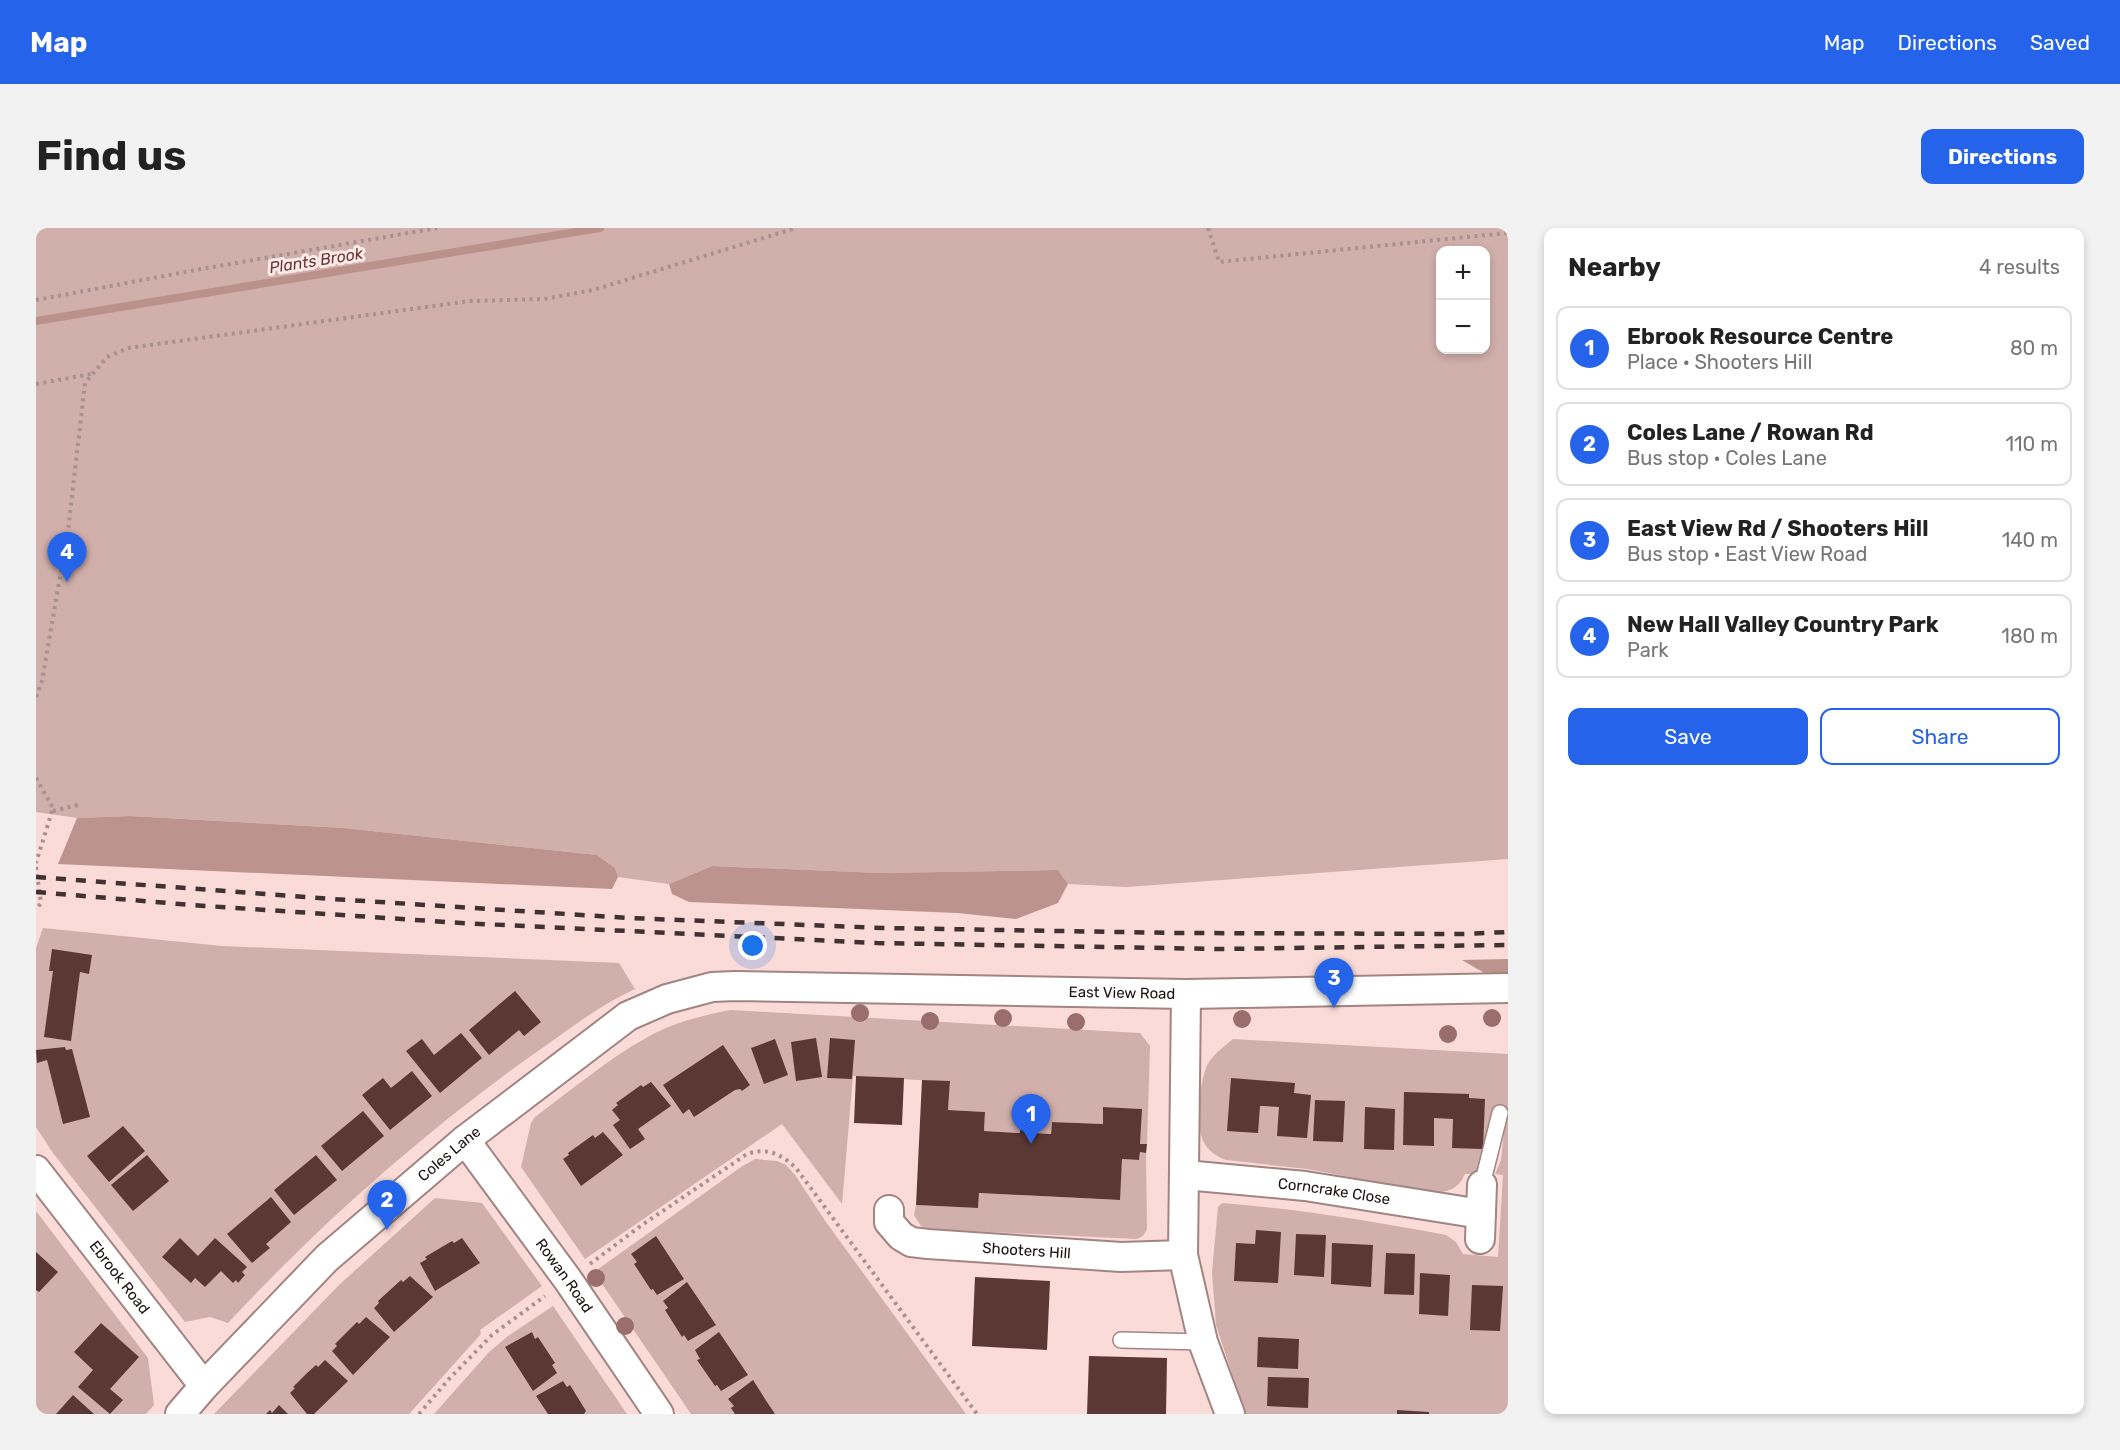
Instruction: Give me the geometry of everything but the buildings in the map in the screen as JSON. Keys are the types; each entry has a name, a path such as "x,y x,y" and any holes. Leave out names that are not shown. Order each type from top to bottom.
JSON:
{"street":[{"name":"East View Road","path":"735,986 1186,994 1508,988"},
{"name":"Coles Lane","path":"180,1414 327,1258 465,1140 628,1016 667,999 712,987 735,986"},
{"path":"1186,994 1183,1255 1203,1342 1230,1414"},
{"name":"Rowan Road","path":"465,1140 568,1280 659,1414"},
{"name":"Ebrook Road","path":"36,1170 204,1386"},
{"name":"Corncrake Close","path":"1185,1175 1305,1186 1480,1226 1482,1185"},
{"name":"Shooters Hill","path":"889,1210 889,1222 901,1236 911,1242 965,1248 1121,1257 1183,1255"}],"lane":[{"name":"Corncrake Close","path":"1482,1185 1500,1113"},
{"path":"1120,1340 1203,1342"}],"path":[{"path":"36,300 437,228"},
{"path":"36,697 42,681 68,531 86,383 107,357 128,348 471,301 544,299 592,290 796,228"},
{"path":"1208,228 1219,262 1508,233"},
{"path":"36,384 92,374"},
{"path":"36,778 53,811 36,865 41,903 36,910"},
{"path":"53,811 78,805"},
{"path":"419,1414 492,1335 642,1225 747,1154 759,1150 784,1156 796,1168 977,1414"}],"shaded area":[{"path":"36,228 1508,228 1508,859 1127,887 1068,884 1058,870 880,873 712,866 669,884 618,877 615,868 597,855 344,828 130,816 77,818 36,812"},
{"path":"130,816 344,828 597,855 615,868 618,877 612,889 58,864 77,818"},
{"path":"712,866 880,873 1058,870 1068,884 1058,903 1016,919 957,913 689,902 672,894 669,884"},
{"path":"43,928 222,946 619,963 635,989 593,1012 528,1058 410,1150 298,1251 228,1323 210,1317 185,1322 53,1153 36,1127 36,948"},
{"path":"1508,959 1508,978 1493,978 1462,960"},
{"path":"730,1010 1140,1033 1150,1046 1147,1144 1140,1144 1141,1109 1104,1107 1103,1124 1052,1122 1051,1134 1034,1133 1034,1122 1021,1122 1020,1133 984,1131 985,1112 948,1110 950,1082 853,1076 842,1204 782,1124 585,1259 521,1167 531,1123 535,1117 589,1076 646,1038 676,1024"},
{"path":"1233,1039 1508,1054 1508,1414 1245,1414 1216,1325 1212,1272 1218,1207 1222,1203 1279,1209 1446,1235 1456,1242 1463,1254 1498,1257 1503,1175 1495,1174 1501,1160 1506,1114 1478,1174 1465,1174 1456,1186 1435,1193 1307,1169 1226,1160 1217,1156 1204,1143 1200,1128 1199,1108 1206,1068 1217,1053"},
{"path":"1140,1152 1146,1153 1147,1229 1143,1236 1137,1239 927,1229 921,1226 914,1215 916,1205 978,1208 979,1193 1119,1200 1122,1159 1139,1160"},
{"path":"755,1159 777,1161 786,1165 795,1175 826,1222 966,1414 691,1414 594,1272"},
{"path":"435,1198 482,1203 542,1286 480,1330 481,1334 409,1414 214,1414 339,1285"},
{"path":"36,1211 148,1358 154,1405 146,1414 36,1414"},
{"path":"553,1306 627,1414 434,1414 489,1352 508,1336"}],"waterway":[{"name":"Plants Brook","path":"36,321 600,228"}],"railway":[{"path":"36,877 629,918 883,928 1179,933 1463,934 1508,932"},
{"path":"36,892 461,923 877,943 1220,949 1508,945"}],"place":[{"name":"New Hall Valley Country Park","path":"67,582"},
{"name":"East View Rd / Shooters Hill","path":"1334,1008"},
{"name":"Ebrook Resource Centre","path":"1031,1144"},
{"name":"Coles Lane / Rowan Rd","path":"387,1230"}]}
